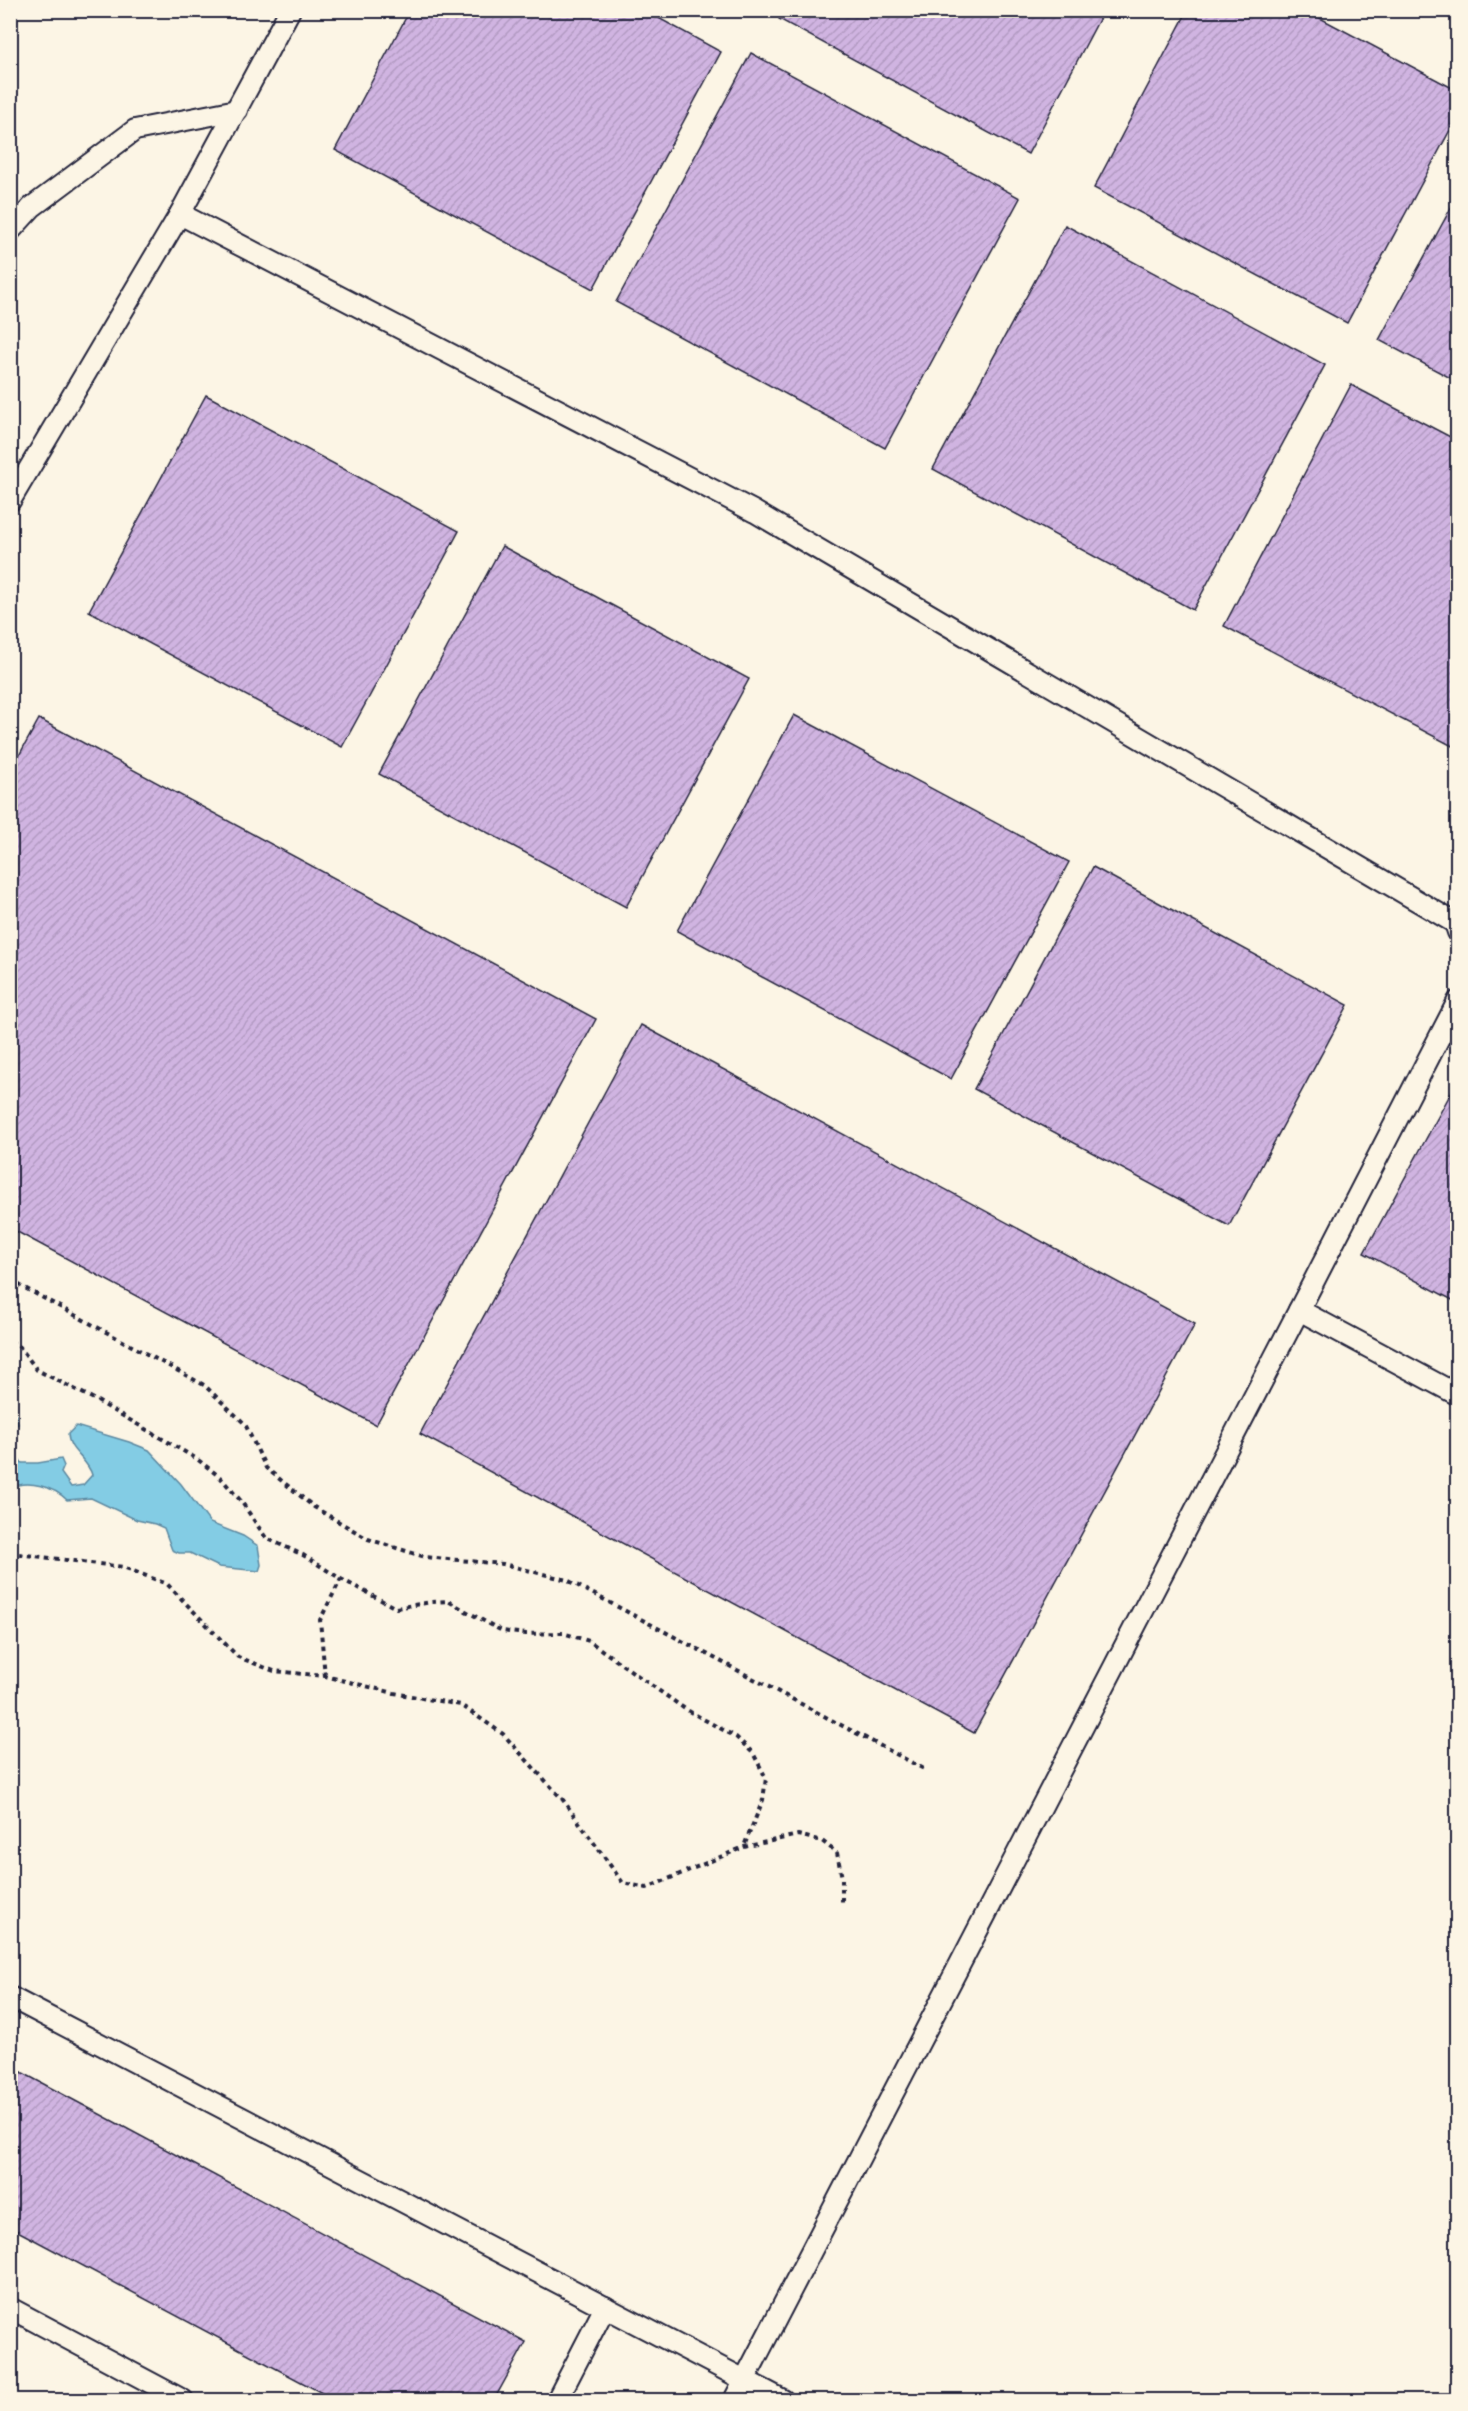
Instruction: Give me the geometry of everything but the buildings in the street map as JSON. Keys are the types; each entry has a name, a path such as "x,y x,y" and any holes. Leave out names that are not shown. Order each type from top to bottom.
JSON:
{"lane":[{"path":"10,501 180,214 290,10"},
{"path":"10,231 32,207 135,130 237,110"},
{"path":"180,214 755,512 1457,925"},
{"path":"734,2400 1458,1001"},
{"path":"1299,1310 1458,1395"},
{"path":"10,1997 783,2400"},
{"path":"557,2400 605,2307"},
{"path":"10,2308 183,2400"}],"path":[{"path":"10,1280 204,1385 245,1424 266,1468 314,1507 368,1539 425,1557 503,1564 567,1580 926,1770"},
{"path":"10,1341 20,1347 37,1370 92,1398 197,1459 220,1477 241,1501 266,1538 303,1555 341,1579 396,1608 448,1601 502,1631 526,1634 563,1633 589,1641 686,1709 736,1737 753,1753 766,1778 763,1800 744,1847"},
{"path":"10,1553 123,1567 166,1584 238,1657 274,1671 325,1676 394,1693 461,1705 502,1734 563,1800 623,1883 647,1888 744,1847 798,1835 822,1841 837,1853 843,1878 842,1904"},
{"path":"325,1676 320,1620 341,1579"}],"water":[{"path":"10,1414 16,1415 18,1424 13,1428 13,1442 22,1463 61,1459 64,1466 61,1473 71,1487 83,1485 92,1475 87,1464 69,1440 68,1434 76,1426 149,1450 181,1484 210,1523 243,1536 258,1546 261,1565 259,1571 219,1567 190,1553 179,1553 172,1550 164,1528 137,1520 91,1498 67,1500 55,1491 33,1484 11,1488"}]}
